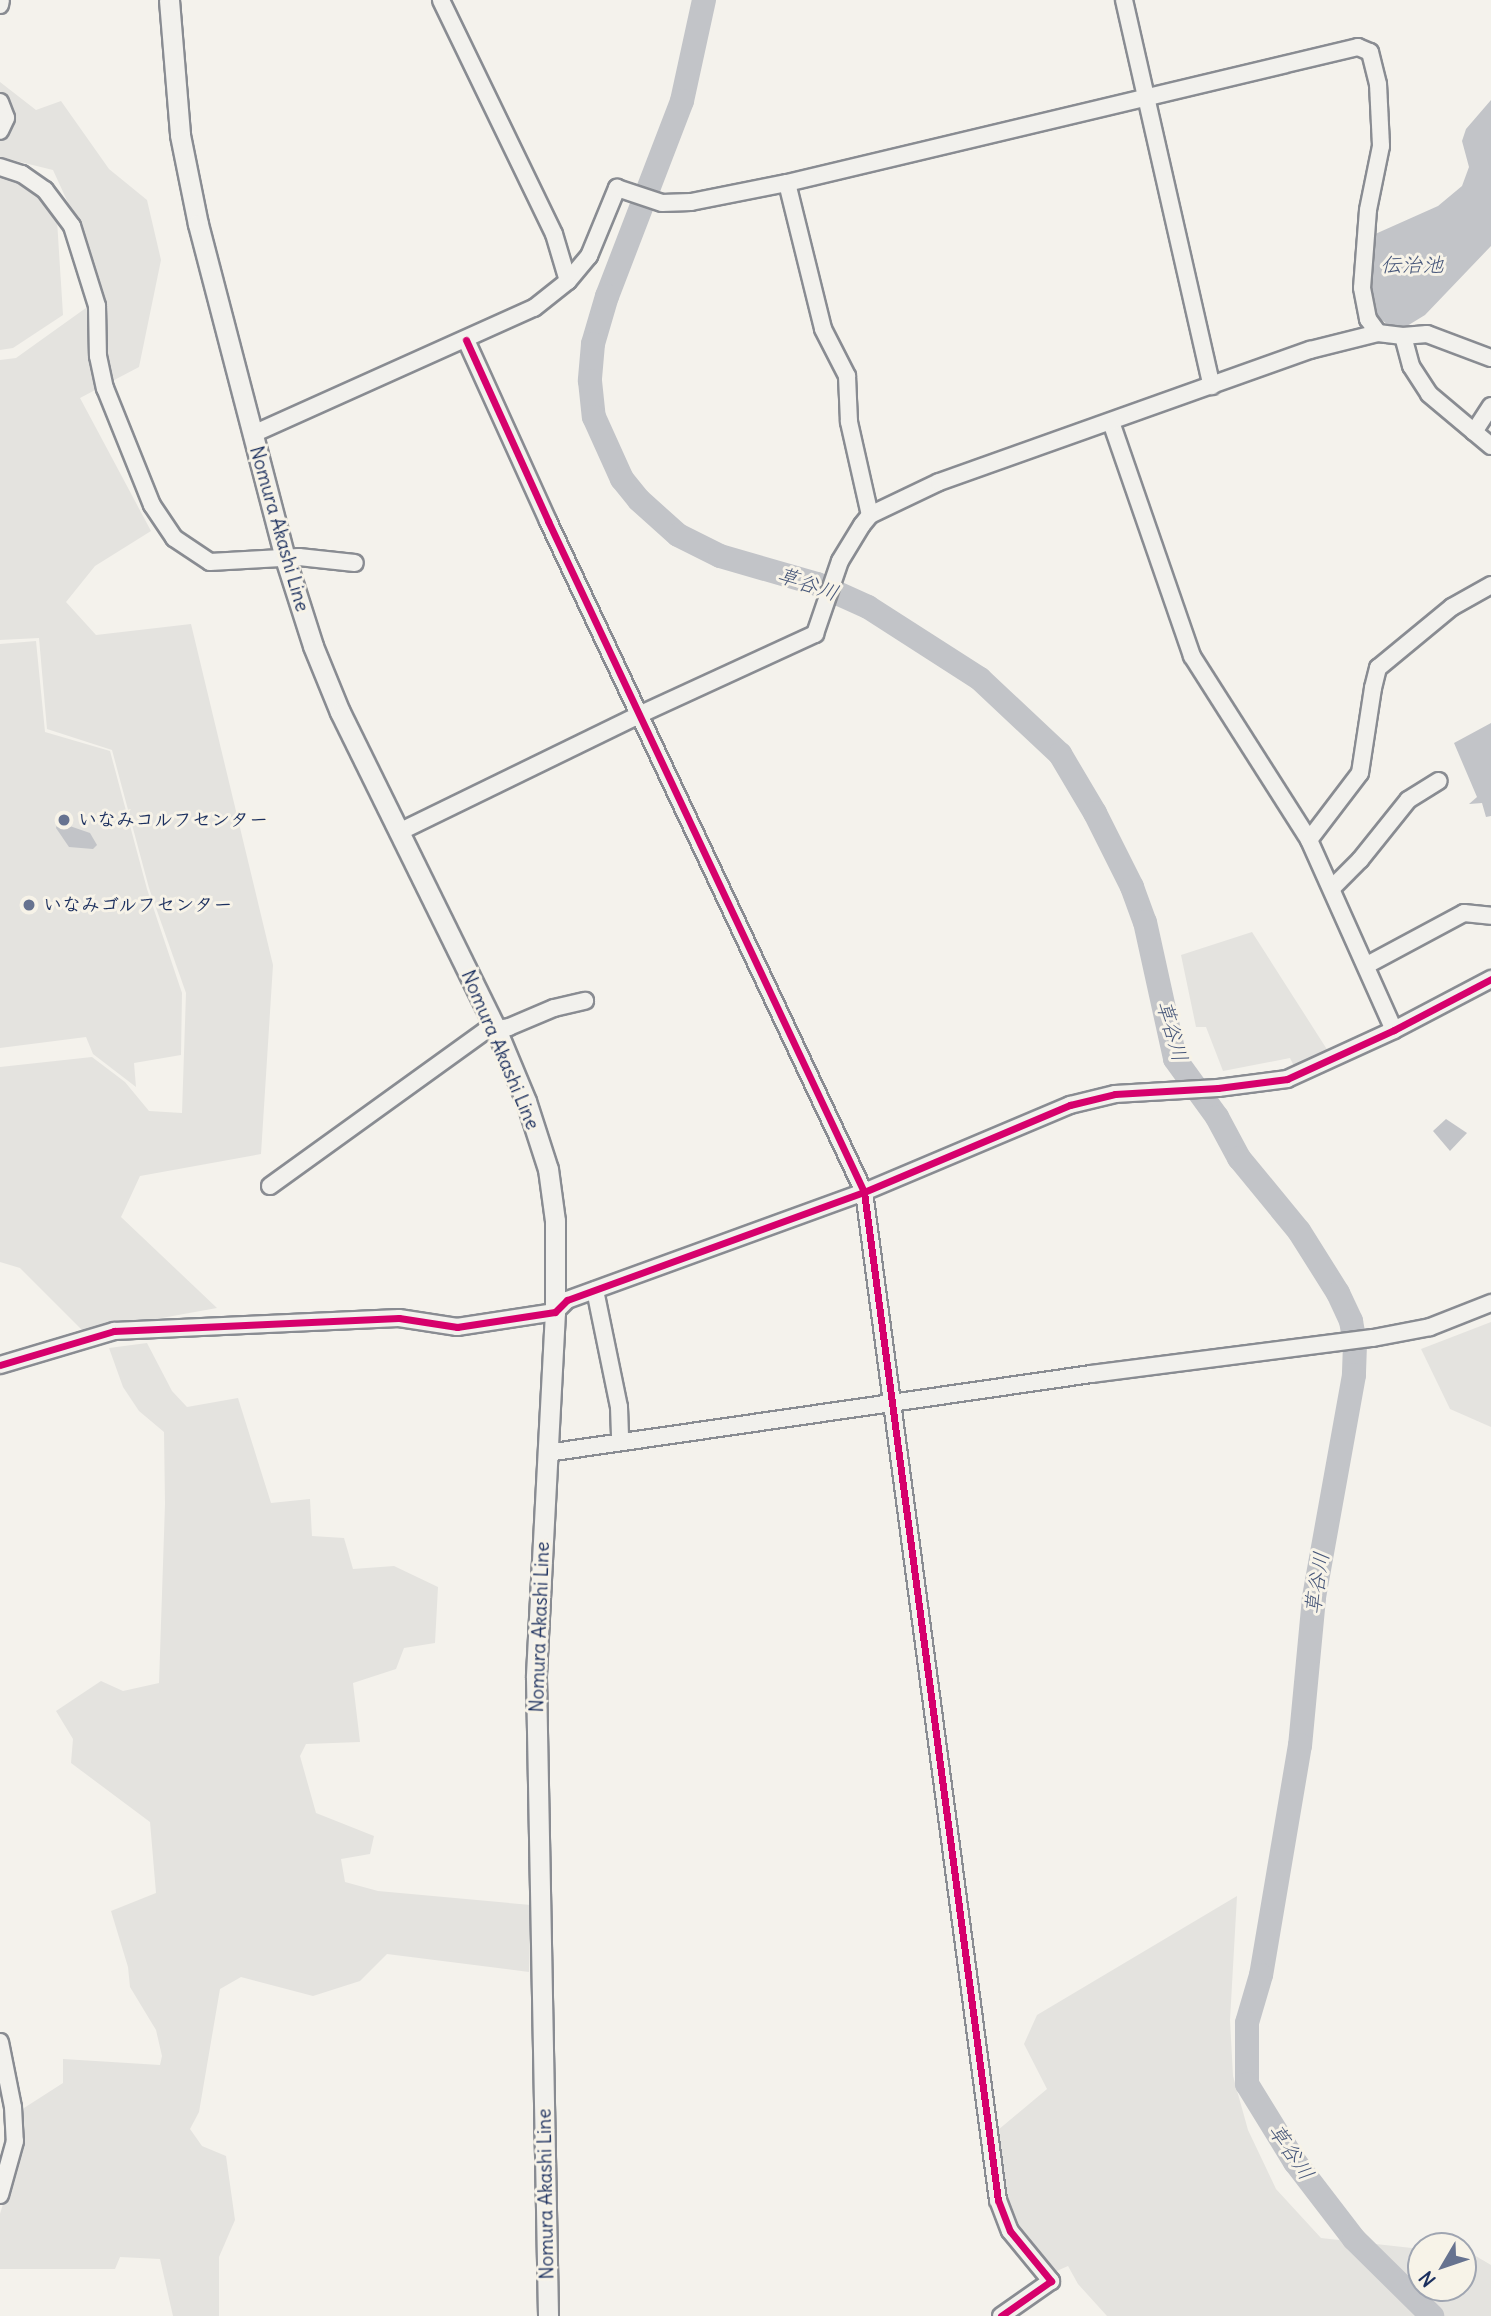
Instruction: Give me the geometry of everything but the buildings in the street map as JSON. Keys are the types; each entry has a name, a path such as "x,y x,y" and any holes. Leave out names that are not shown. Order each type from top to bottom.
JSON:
{"main road":[{"name":"Nomura Akashi Line","path":"169,0 183,148 198,224 285,558 313,646 340,712 496,1029 526,1101 548,1169 555,1221 555,1312 536,1678 548,2316"}],"street":[{"path":"0,5 1,0"},
{"path":"441,0 554,234 568,281"},
{"path":"1124,0 1212,386"},
{"path":"253,434 534,308 568,281 589,256 617,188 662,203 691,202 787,183 1358,47 1370,52 1378,85 1381,146 1368,210 1362,288 1368,319 1378,333"},
{"path":"0,102 6,118 0,131"},
{"path":"0,167 22,174 45,190 72,226 97,306 98,356 106,388 152,505 174,538 210,562 299,556 355,563"},
{"path":"787,183 823,329 847,376 849,422 870,515"},
{"path":"399,832 639,715 815,634 841,561 870,515 939,482 1310,349 1378,333 1403,336 1427,334 1491,358"},
{"path":"1403,336 1411,366 1429,394 1491,446"},
{"path":"466,340 864,1192 998,2200 1010,2231 1051,2281 1001,2316"},
{"path":"1474,432 1491,406"},
{"path":"1111,422 1192,656 1309,840 1394,1030"},
{"path":"1309,840 1360,773 1378,668 1452,607 1491,585"},
{"path":"1332,888 1360,860 1408,800 1438,780"},
{"path":"1367,965 1464,913 1491,916"},
{"path":"0,1364 114,1331 399,1318 457,1327 555,1312 567,1300 864,1192 1070,1105 1115,1094 1218,1088 1287,1079 1394,1030 1491,979"},
{"path":"270,1186 485,1031 585,1000"},
{"path":"595,1290 619,1407 620,1442"},
{"path":"547,1453 1373,1338 1430,1327 1491,1303"},
{"path":"0,2042 13,2107 15,2141 0,2195"}],"shaded area":[{"path":"0,82 36,110 61,101 109,169 147,200 161,260 139,367 80,398 151,531 95,566 66,602 96,635 191,624 273,965 261,1154 140,1176 121,1217 217,1308 84,1332 20,1268 0,1262 0,1067 92,1057 125,1082 149,1111 182,1113 186,993 149,888 112,750 47,729 39,638 0,640 0,360 16,358 104,295 80,229 53,170 0,157"},
{"path":"0,177 18,180 35,190 57,220 63,315 13,348 0,350"},
{"name":"いなみコルフセンター","path":"36,641 45,732 110,751 147,889 182,993 181,1055 134,1063 136,1087 93,1054 86,1037 0,1048 0,644"},
{"path":"1252,932 1328,1051 1296,1070 1290,1058 1223,1071 1206,1027 1196,1027 1181,955"},
{"path":"1491,1322 1491,1427 1450,1409 1421,1349"},
{"path":"147,1343 172,1391 187,1407 238,1398 271,1503 310,1499 312,1536 344,1538 353,1569 394,1566 438,1587 435,1643 404,1648 396,1669 353,1683 360,1742 306,1744 300,1756 316,1813 374,1836 370,1854 341,1859 345,1882 378,1891 531,1905 529,1972 387,1954 360,1981 313,1996 241,1977 220,1989 199,2112 190,2129 202,2146 226,2156 235,2220 219,2257 219,2316 173,2316 160,2259 120,2257 115,2269 0,2269 0,2214 18,2153 24,2108 63,2083 63,2059 160,2065 162,2056 156,2030 130,1987 128,1967 111,1911 156,1893 150,1822 71,1763 73,1739 56,1711 101,1681 123,1691 159,1683 165,1504 164,1432 139,1411 123,1387 109,1348"},
{"path":"1237,1896 1230,2020 1233,2076 1248,2130 1276,2189 1321,2238 1407,2247 1407,2302 1477,2302 1477,2257 1491,2265 1491,2316 1107,2316 1078,2284 1068,2266 1050,2274 1007,2218 998,2130 1047,2089 1024,2044 1037,2015"}],"water":[{"name":"伝治池","path":"1491,100 1491,246 1425,315 1407,326 1392,328 1374,314 1366,280 1373,235 1438,206 1462,186 1469,167 1462,141 1466,129"},
{"path":"1491,723 1491,816 1486,817 1482,803 1469,804 1477,797 1454,743"},
{"path":"58,822 90,833 97,845 93,849 69,847 56,828"},
{"path":"1446,1119 1467,1133 1450,1151 1433,1131"}],"waterway":[{"name":"草谷川","path":"704,0 682,101 607,296 593,344 590,381 594,417 622,479 639,500 678,535 720,556 817,584 868,607 980,679 1060,754 1095,813 1132,887 1145,922 1175,1059 1217,1117 1239,1158 1299,1231 1338,1293 1351,1321 1355,1344 1354,1375 1314,1598 1300,1745 1261,1975 1247,2023 1247,2084 1295,2162 1354,2239 1432,2316"}],"cycle path":[{"path":"466,340 548,521 864,1192 998,2200 1010,2231 1051,2281 1001,2316"},
{"path":"0,1365 114,1331 399,1318 457,1327 555,1312 567,1300 864,1192 1070,1105 1115,1094 1218,1088 1287,1079 1394,1030 1491,979"}],"place":[{"name":"いなみコルフセンター","path":"64,820"},
{"name":"いなみゴルフセンター","path":"29,905"}]}
